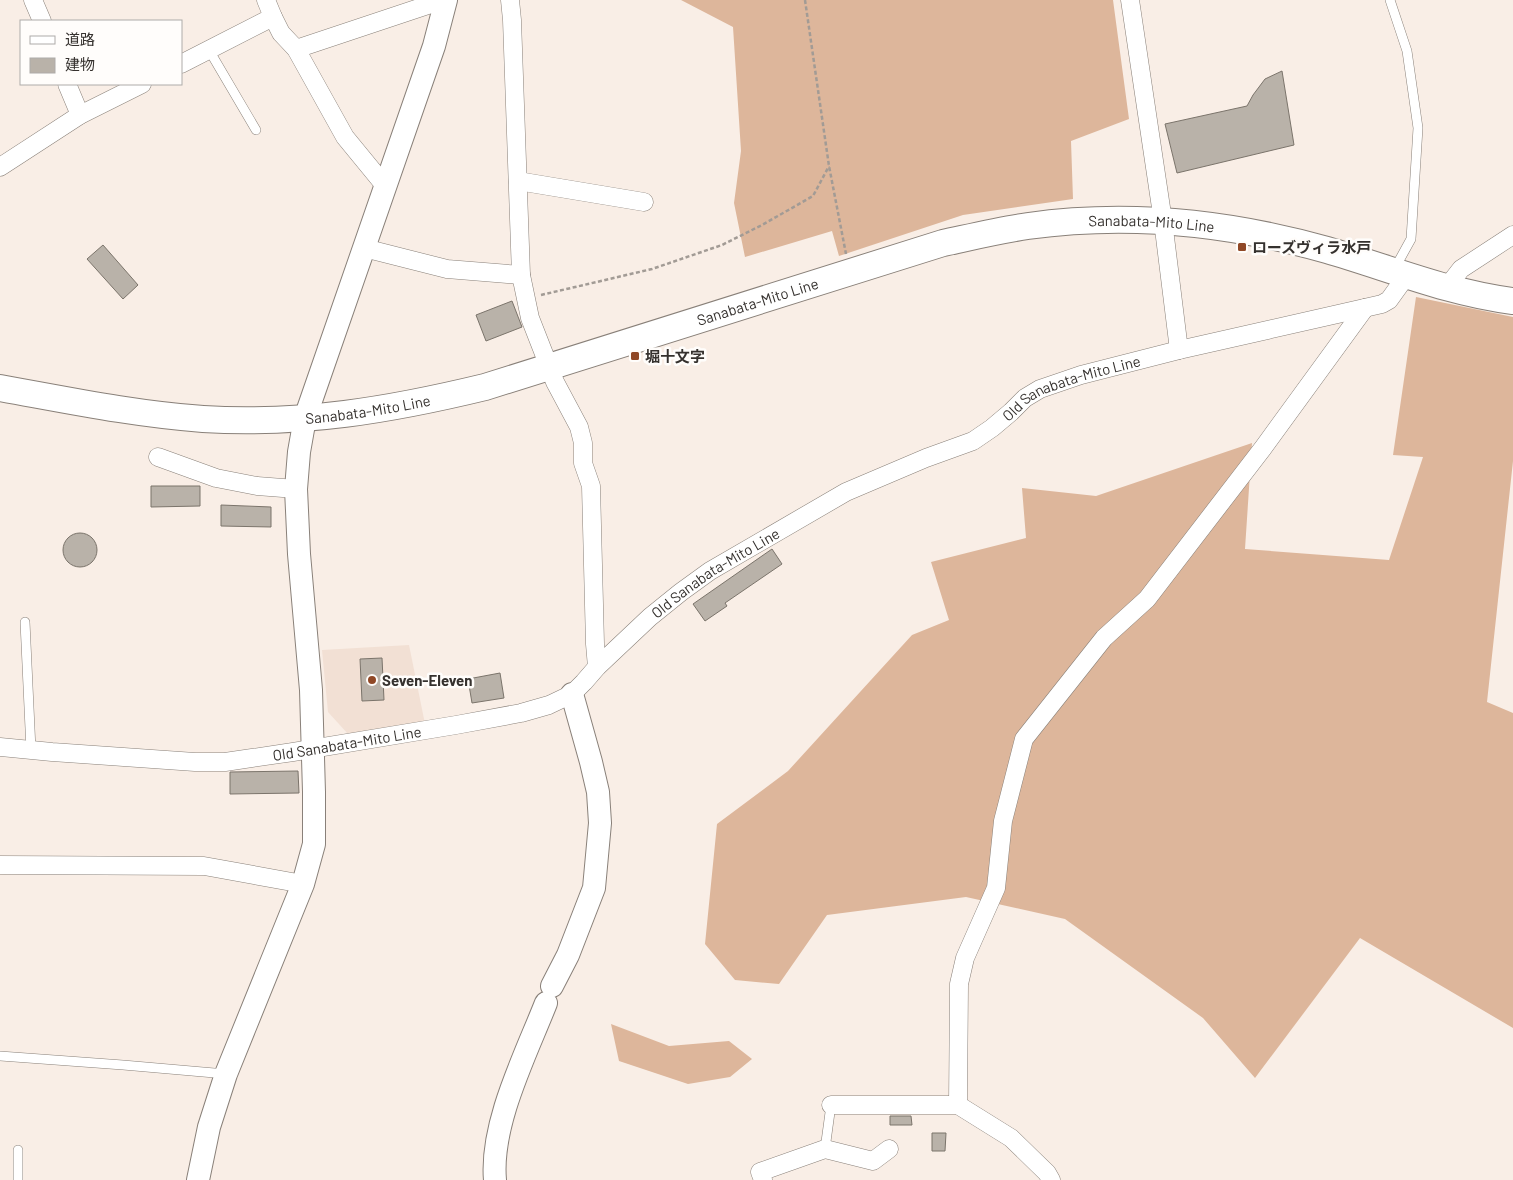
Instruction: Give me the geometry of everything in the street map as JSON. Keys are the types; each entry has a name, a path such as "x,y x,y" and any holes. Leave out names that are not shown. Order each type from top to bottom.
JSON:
{"main road":[{"name":"Sanabata-Mito Line","path":"0,388 74,402 154,414 204,419 264,420 363,413 432,400 485,387 943,243 1029,226 1083,222 1163,221 1243,230 1327,250 1447,287 1491,298 1513,301"}],"street":[{"path":"33,0 42,20"},
{"path":"266,0 281,33 296,49 345,137 386,188"},
{"path":"296,49 445,0"},
{"path":"198,1180 209,1127 226,1074 303,884 314,844 311,690 299,554 296,489 305,418 434,46 445,0"},
{"path":"510,0 521,276 530,318 555,382 579,427 583,443 583,462 591,486 597,667"},
{"path":"1130,0 1163,221 1179,350"},
{"path":"182,64 273,18"},
{"path":"67,85 80,115"},
{"path":"0,167 80,115 140,85"},
{"path":"518,181 644,202"},
{"path":"1447,287 1460,269 1513,235"},
{"path":"364,248 447,268 521,276"},
{"name":"Old Sanabata-Mito Line","path":"0,747 196,762 225,762 521,713 549,705 572,694 597,667 650,617 710,570 846,492 926,458 973,441 992,428 1025,398 1040,389 1081,375 1179,350 1382,304 1389,300 1400,273"},
{"path":"958,1105 959,984 965,958 996,888 1003,820 1024,738 1104,638 1147,598 1263,448 1365,308"},
{"path":"158,457 216,478 257,486 296,489"},
{"path":"495,1180 496,1142 502,1118 549,994 568,955 594,888 600,833 598,792 572,694"},
{"path":"0,865 204,866 303,884"},
{"path":"831,1105 958,1105 1011,1138 1047,1173 1051,1180"},
{"path":"762,1180 760,1172 826,1149 873,1160 889,1149"}],"lane":[{"path":"1390,0 1407,51 1418,128 1411,239 1400,273"},
{"path":"209,50 256,130"},
{"path":"25,622 31,750"},
{"path":"0,1056 226,1074"},
{"path":"826,1149 831,1105"},
{"path":"18,1150 18,1180"}],"path":[{"path":"805,0 829,166 850,272"},
{"path":"525,299 652,269 722,245 813,196 829,166"}],"shaded area":[{"path":"681,0 1113,0 1129,119 1071,141 1073,199 963,215 839,256 832,231 745,257 734,203 741,151 733,27"},
{"path":"1416,297 1513,317 1513,461 1487,702 1513,713 1513,1028 1360,938 1255,1078 1203,1018 1065,919 966,897 827,915 779,984 735,980 705,944 717,824 788,771 912,635 949,620 931,562 1026,538 1022,488 1096,496 1252,443 1245,549 1389,560 1423,457 1393,455"},
{"path":"409,645 425,724 349,735 328,712 322,650"},
{"path":"611,1024 669,1046 729,1041 752,1059 730,1077 688,1084 619,1061"}],"building":[{"path":"1282,71 1294,145 1177,173 1165,124 1247,106 1265,79"},
{"path":"103,245 138,285 123,299 87,259"},
{"path":"512,301 522,327 486,341 476,315"},
{"path":"151,486 200,486 200,506 151,507"},
{"path":"221,505 271,507 271,527 221,526"},
{"path":"80,533 92,538 97,550 92,562 80,567 68,562 63,550 68,538"},
{"path":"772,549 782,564 725,603 727,606 705,621 693,604"},
{"name":"Seven-Eleven","path":"382,658 384,700 362,701 360,659"},
{"path":"500,673 504,698 472,703 468,679"},
{"path":"298,771 299,793 230,794 230,772"},
{"path":"890,1116 911,1116 912,1125 890,1125"},
{"path":"932,1133 946,1133 945,1151 932,1151"}],"place":[{"name":"ローズヴィラ水戸","path":"1242,247"},
{"name":"堀十文字","path":"635,356"},
{"name":"Seven-Eleven","path":"372,680"}]}
